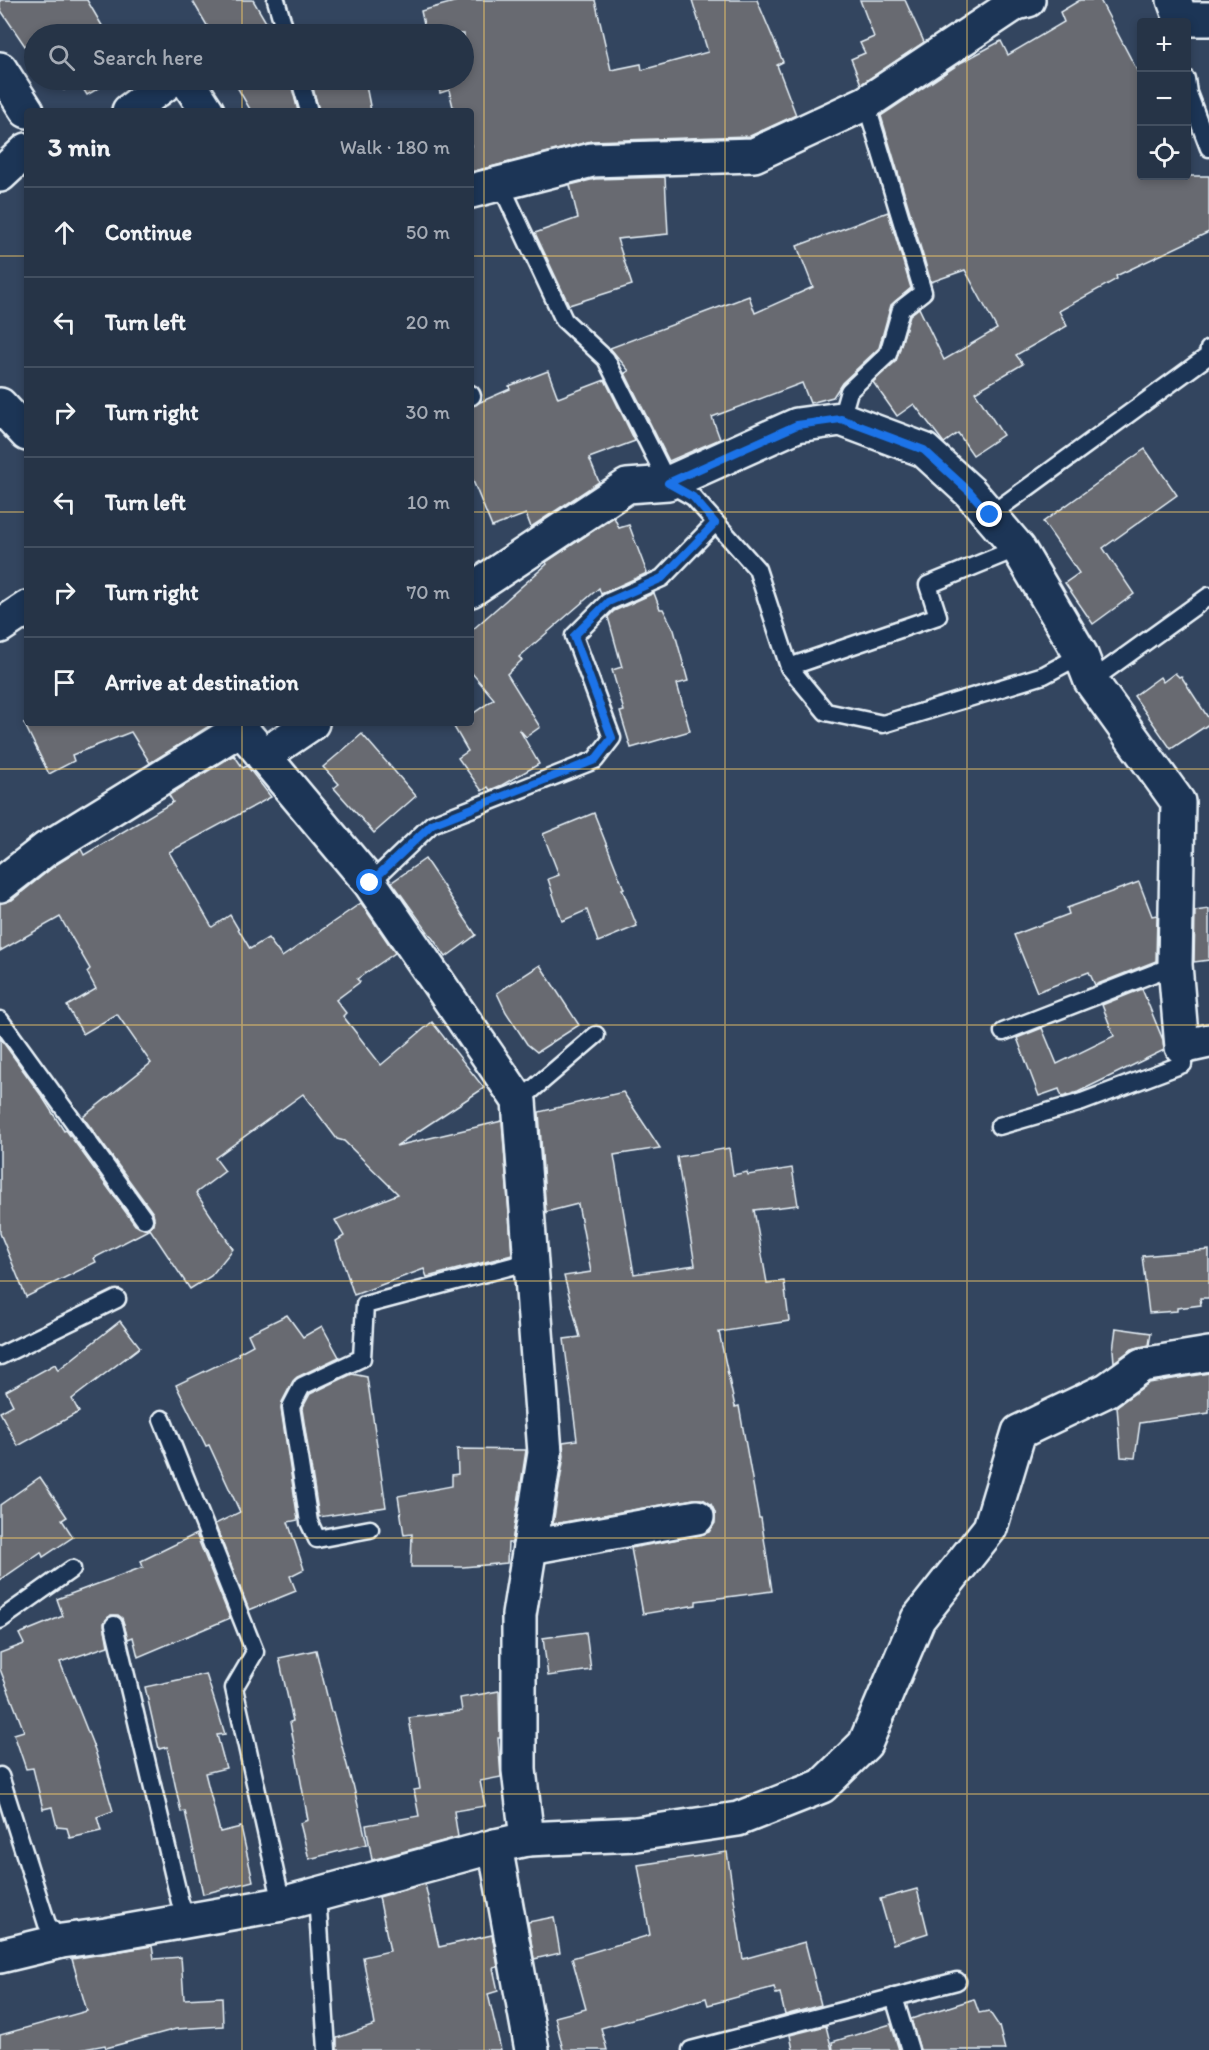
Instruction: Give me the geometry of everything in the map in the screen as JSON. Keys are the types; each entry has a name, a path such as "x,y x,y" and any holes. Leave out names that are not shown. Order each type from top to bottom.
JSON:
{"street":[{"path":"485,187 592,160 754,155 866,103 1016,3 1028,0"},
{"path":"0,69 25,108"},
{"path":"133,108 157,90"},
{"path":"193,90 205,108"},
{"path":"0,175 24,153"},
{"path":"0,405 24,431"},
{"path":"474,588 627,486 668,483 797,425 841,419 924,450 970,492 1018,548 1086,668 1178,802 1176,965 1196,1044"},
{"path":"0,626 24,610"},
{"path":"0,885 46,849 238,726 370,883 519,1101 545,1453 519,1616 519,1770 527,1839"},
{"path":"263,756 308,726"},
{"path":"0,1956 62,1941 282,1904 527,1839 636,1834 738,1819 822,1786 865,1744 918,1619 990,1528 1019,1432 1107,1390 1142,1365 1209,1354"},
{"path":"530,1547 697,1517"},
{"path":"495,1846 531,2050"}],"lane":[{"path":"276,0 283,24"},
{"path":"303,90 308,108"},
{"path":"1191,101 1209,148"},
{"path":"841,419 849,391 888,354 900,309 923,292 866,103"},
{"path":"485,187 564,320 606,359 668,483 693,497 757,569 789,667 826,712 883,724 1044,675 1086,668 1209,596"},
{"path":"990,515 1208,356 1209,349"},
{"path":"370,883 432,824 595,760 612,738 574,636 608,602 662,578 715,523"},
{"path":"789,667 938,616 928,585 1018,548"},
{"path":"1003,1032 1176,965"},
{"path":"0,1020 144,1219"},
{"path":"519,1101 596,1035"},
{"path":"999,1126 1082,1102 1183,1064 1196,1044"},
{"path":"370,1529 317,1539 309,1522 291,1407 302,1386 362,1358 365,1305 531,1261"},
{"path":"0,1356 117,1299"},
{"path":"162,1419 255,1652 234,1688 282,1904"},
{"path":"0,1620 72,1569"},
{"path":"114,1625 186,1920"},
{"path":"0,1776 47,1924 62,1941"},
{"path":"317,1894 327,2050"},
{"path":"691,2050 957,1981"},
{"path":"894,1997 910,2050"}],"building":[{"path":"0,0 87,0 101,24 24,24 24,45 0,9"},
{"path":"192,0 253,0 267,24 206,24"},
{"path":"461,0 595,0 611,70 641,64 642,70 708,52 692,0 757,0 783,62 777,65 796,115 750,136 591,141 474,171 474,108 453,108 449,90 474,90 474,24 424,24 421,11"},
{"path":"860,0 905,0 924,42 861,84 851,59 865,53 860,43 874,37"},
{"path":"1080,0 1100,0 1137,70 1137,180 1191,180 1191,176 1209,176 1209,232 1116,276 1117,279 1059,311 1067,326 1016,355 1023,364 975,392 1003,435 973,455 958,433 944,443 914,404 897,416 873,382 896,361 910,315 919,308 944,360 997,329 965,270 931,282 881,116 962,62 1001,41 1008,55 1064,22 1060,12"},
{"path":"84,90 96,90 87,95"},
{"path":"239,90 293,90 297,108 249,108"},
{"path":"314,90 367,90 370,108 318,108"},
{"path":"665,177 668,234 617,239 632,285 569,305 535,233 578,218 570,185 595,179"},
{"path":"888,212 911,288 891,305 879,348 842,383 833,397 810,403 802,383 712,417 720,439 669,461 625,373 629,371 610,348 749,296 755,313 813,287 797,246"},
{"path":"548,371 558,398 605,380 635,441 589,458 599,482 531,527 526,514 492,527 474,483 474,405 510,389 509,386"},
{"path":"1145,449 1177,495 1103,548 1134,594 1093,624 1065,583 1079,573 1043,522"},
{"path":"614,517 619,528 629,525 647,573 601,594 599,588 519,657 522,660 507,674 540,727 526,737 519,729 539,764 502,785 490,790 488,787 482,791 458,758 468,751 454,727 474,726 474,713 494,699 474,676 474,628 547,564 546,562"},
{"path":"654,593 660,609 663,609 674,630 688,681 677,684 690,731 631,748 620,712 624,711 612,670 622,667 608,617 614,611"},
{"path":"1175,673 1181,676 1209,719 1209,724 1171,749 1134,696 1160,677 1163,682"},
{"path":"25,726 209,726 150,763 131,732 72,755 74,761 49,774"},
{"path":"362,734 416,796 374,833 334,788 339,784 323,767"},
{"path":"234,755 243,768 247,766 271,797 169,852 212,927 230,915 250,949 268,938 282,957 361,903 395,953 357,979 360,982 336,1000 346,1013 343,1016 381,1065 432,1022 484,1088 396,1146 502,1121 512,1255 427,1277 424,1269 354,1295 336,1241 344,1236 335,1220 398,1194 344,1141 337,1139 303,1094 215,1158 225,1171 196,1193 233,1249 211,1276 190,1289 150,1229 94,1258 96,1262 26,1297 0,1233 0,1038 64,1131 66,1130 135,1225 144,1229 153,1224 153,1213 83,1117 151,1063 117,1014 83,1034 67,1006 96,989 87,972 90,969 60,917 0,951 0,903 12,900 57,864 81,849 84,855 173,802 169,795"},
{"path":"594,813 637,926 598,942 587,910 562,921 548,879 559,875 543,834"},
{"path":"425,859 476,935 446,957 392,882"},
{"path":"1139,882 1152,916 1157,915 1156,961 1095,985 1089,972 1037,992 1014,935 1069,914 1067,908"},
{"path":"1209,909 1209,960 1194,962 1195,911"},
{"path":"540,965 579,1025 537,1052 527,1044 506,1012 497,993"},
{"path":"1142,989 1163,1040 1164,1050 1078,1092 1062,1097 1059,1089 1039,1096 1017,1038 1042,1028 1057,1064 1114,1036 1102,1005"},
{"path":"623,1092 660,1148 614,1155 634,1274 695,1265 677,1157 729,1148 733,1175 792,1168 798,1205 754,1210 767,1283 784,1281 789,1321 719,1332 735,1407 739,1406 759,1518 761,1518 772,1591 696,1601 696,1605 643,1614 631,1548 709,1532 715,1523 715,1513 711,1504 703,1499 694,1499 553,1524 564,1456 563,1442 577,1440 564,1339 580,1337 564,1276 591,1272 578,1204 546,1212 539,1112"},
{"path":"1209,1250 1209,1298 1200,1298 1201,1305 1177,1308 1177,1311 1149,1313 1142,1256"},
{"path":"287,1315 303,1337 322,1326 339,1357 297,1377 282,1402 281,1409 298,1520 288,1522 304,1569 290,1576 296,1591 249,1610 215,1524 240,1512 209,1445 206,1446 176,1385 239,1355 238,1353 253,1345 248,1334"},
{"path":"120,1321 140,1347 72,1399 79,1412 18,1446 0,1412 13,1405 6,1391 55,1364 58,1370"},
{"path":"1116,1328 1151,1333 1149,1345 1132,1349 1114,1362"},
{"path":"1209,1373 1209,1413 1140,1423 1135,1458 1121,1457 1117,1406 1149,1383"},
{"path":"352,1374 367,1377 386,1507 319,1517 302,1409 310,1394"},
{"path":"457,1449 526,1450 512,1543 508,1543 507,1563 463,1567 411,1567 412,1534 404,1535 398,1496 452,1486 452,1475 458,1474"},
{"path":"40,1477 67,1517 62,1520 73,1537 43,1557 41,1552 0,1580 0,1505"},
{"path":"196,1534 230,1618 138,1657 133,1637 128,1639 122,1618 118,1615 111,1615 104,1623 108,1646 60,1662 95,1750 113,1811 97,1817 101,1831 70,1838 67,1828 57,1827 52,1807 43,1809 33,1768 26,1769 14,1734 24,1731 0,1669 0,1653 24,1644 19,1634 63,1616 57,1599 143,1567 141,1561"},
{"path":"586,1632 591,1670 548,1676 543,1638"},
{"path":"316,1650 367,1844 309,1859 300,1823 308,1820 290,1722 293,1721 279,1658"},
{"path":"206,1674 225,1734 217,1735 226,1768 205,1773 220,1832 241,1827 253,1881 203,1894 185,1811 181,1812 167,1747 159,1749 145,1687"},
{"path":"499,1691 500,1738 498,1738 501,1777 480,1781 485,1806 454,1811 458,1837 372,1860 366,1825 419,1816 414,1790 420,1789 409,1718 462,1711 460,1698"},
{"path":"727,1852 743,1959 805,1942 821,2005 785,2015 780,1993 776,1994 774,1987 708,2005 706,1998 601,2028 607,2050 563,2050 555,2017 586,2009 572,1958 650,1935 638,1865"},
{"path":"425,1884 439,1947 492,1935 498,1967 493,1968 498,1991 488,1994 501,2050 337,2050 337,2038 375,2025 363,1957 390,1951 379,1897"},
{"path":"917,1889 928,1933 893,1944 880,1899"},
{"path":"554,1917 560,1953 534,1959 528,1922"},
{"path":"152,1946 154,1959 181,1957 184,1999 222,1997 223,2026 176,2029 106,2048 105,2045 79,2050 0,2050 0,2035 87,2011 72,1959"},
{"path":"974,1999 979,2013 989,2011 999,2026 1005,2050 920,2050 911,2019"},
{"path":"891,2024 899,2050 833,2050 832,2042"},
{"path":"826,2026 832,2050 793,2050 790,2035"}],"route":[{"path":"370,883 432,824 595,760 612,738 574,636 608,602 662,578 715,523 693,497 668,483 797,425 841,419 924,450 970,492 990,515"}]}
